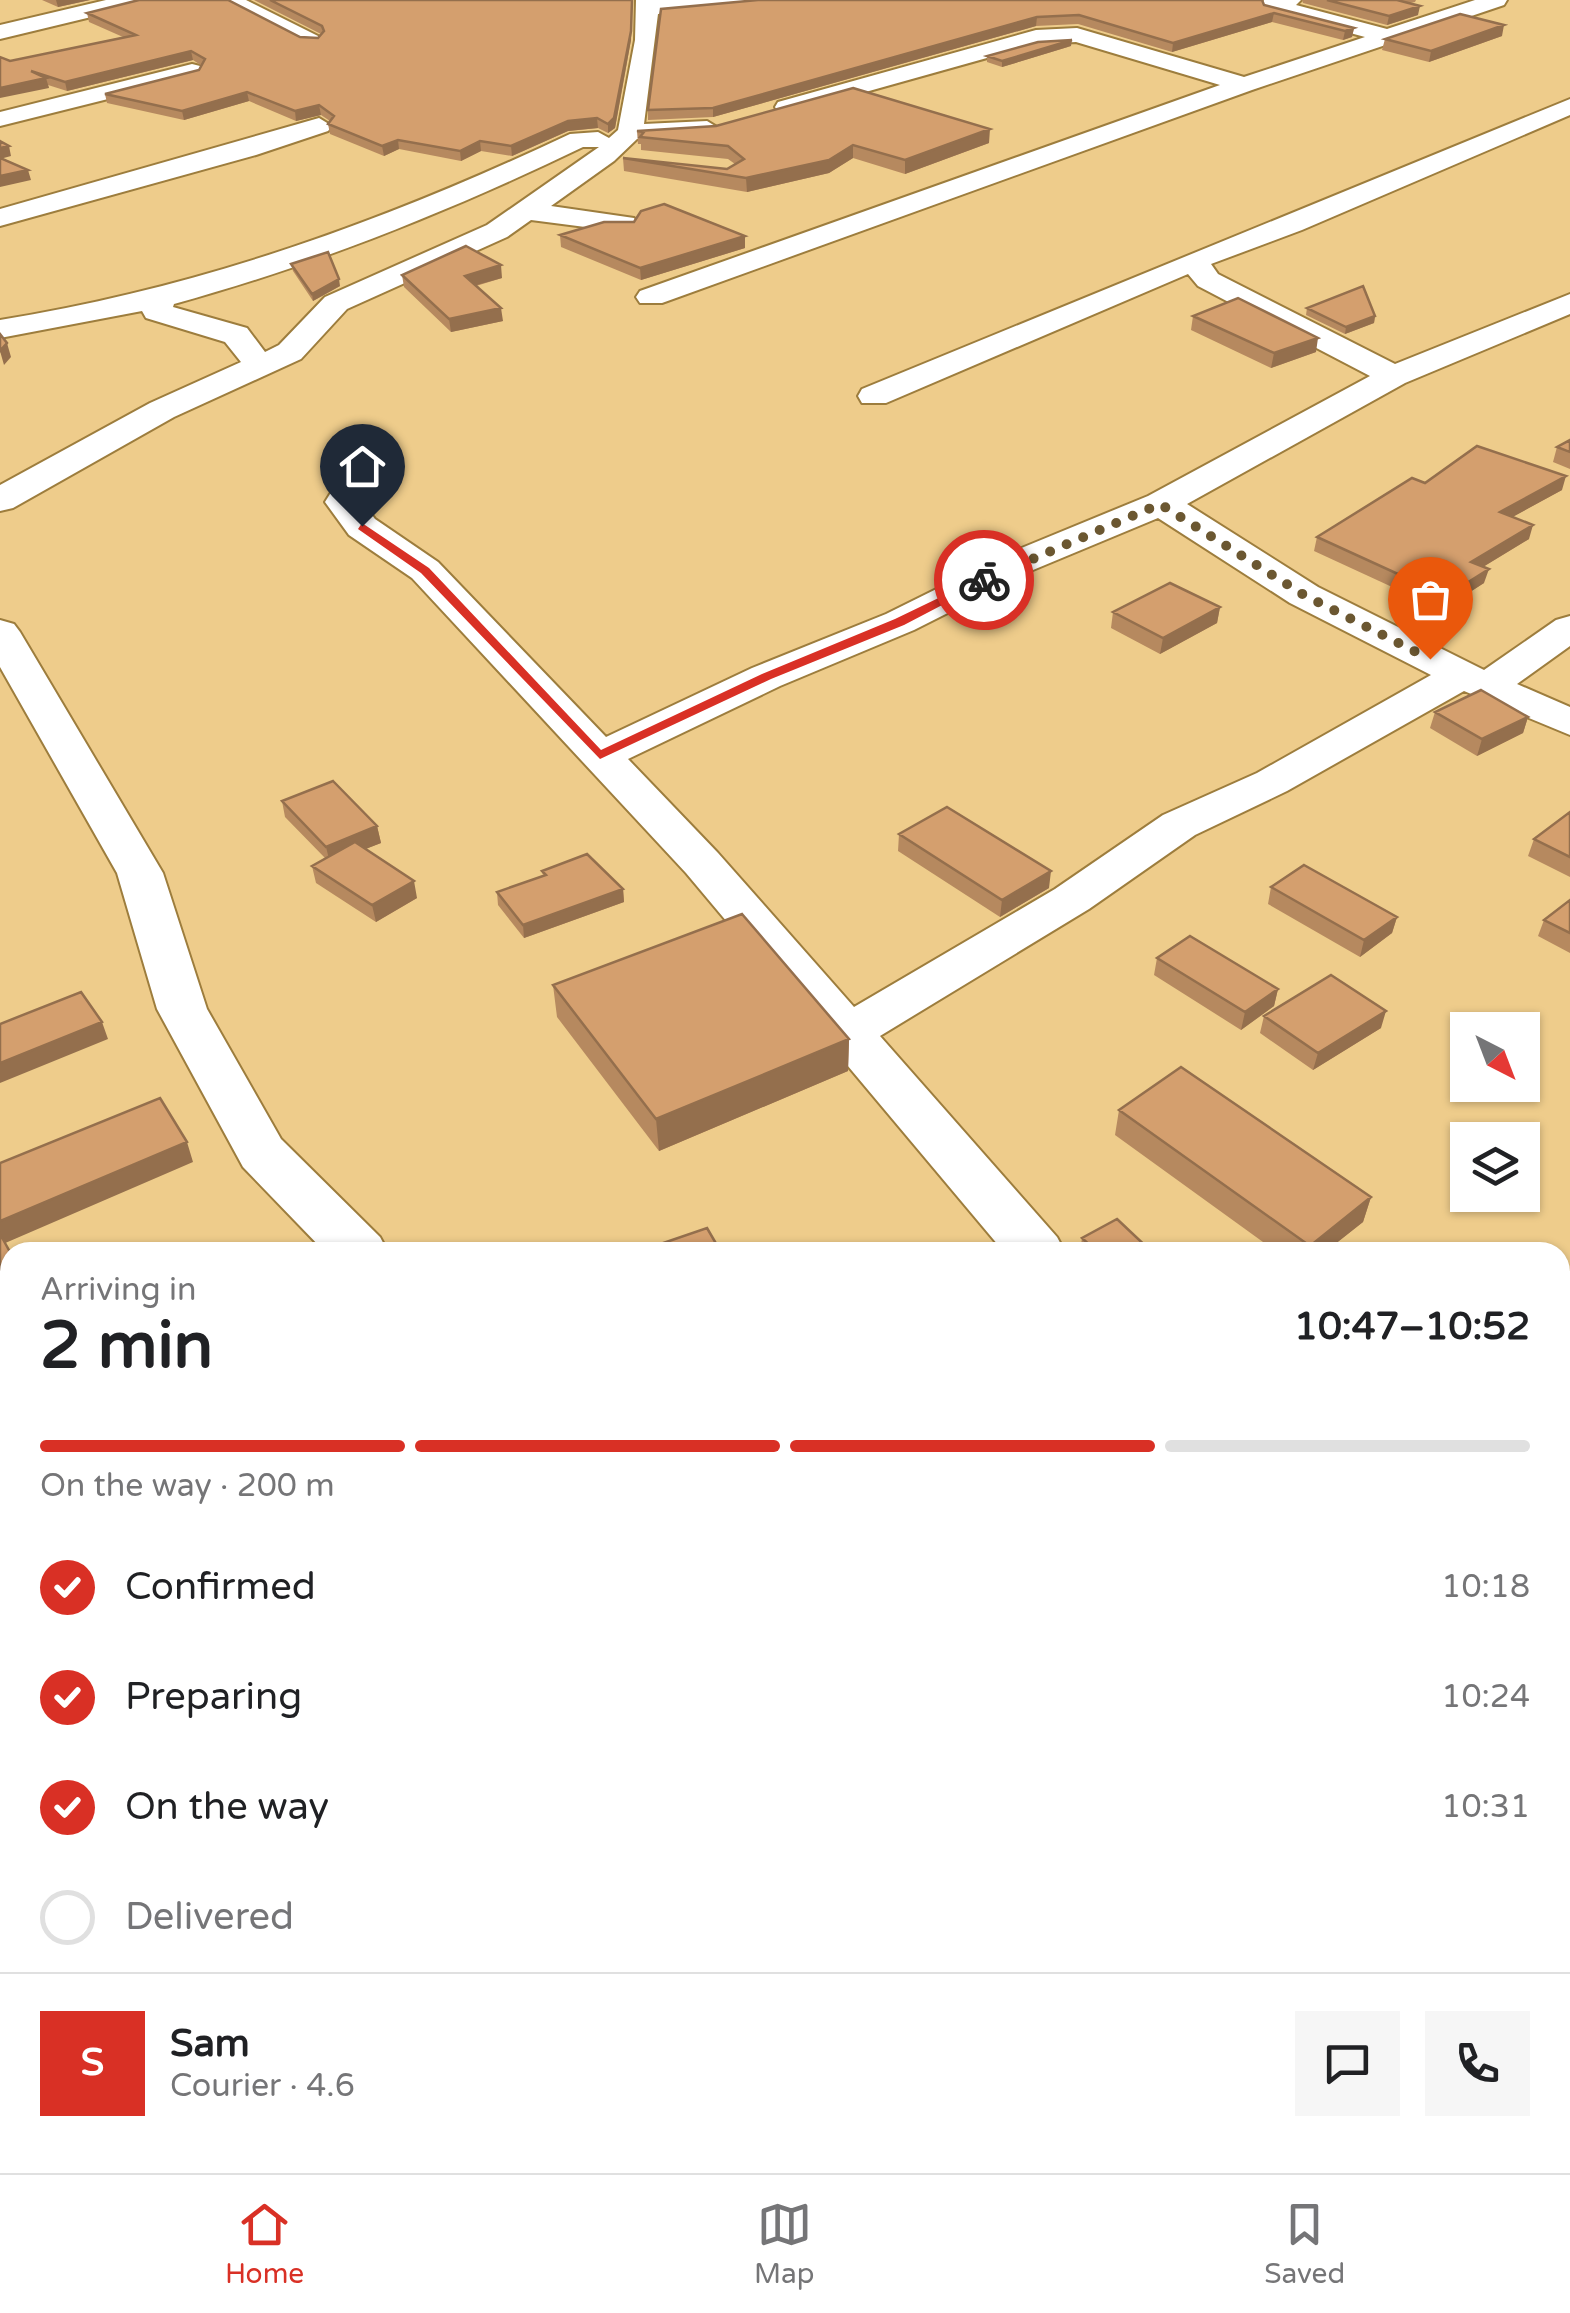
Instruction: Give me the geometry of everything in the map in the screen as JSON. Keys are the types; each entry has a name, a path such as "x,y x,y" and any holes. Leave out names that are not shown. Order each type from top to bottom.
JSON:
{"street":[{"path":"0,32 133,0"},
{"path":"229,0 310,38"},
{"path":"624,148 646,40 647,4 756,0"},
{"path":"651,297 1244,85 1496,0"},
{"path":"1273,2 1391,37"},
{"path":"772,112 1036,36 1077,35 1244,85"},
{"path":"0,119 192,71"},
{"path":"874,396 1570,106"},
{"path":"0,500 162,410 290,352 336,303 496,231 624,148 734,122"},
{"path":"0,218 248,150 320,126"},
{"path":"0,329 91,315 352,241 579,139 624,148"},
{"path":"526,211 624,224"},
{"path":"1193,261 1208,280 1394,376"},
{"path":"160,295 157,312 236,335 258,364"},
{"path":"600,756 766,677 900,622 1020,562 1160,504 1394,376 1570,304"},
{"path":"343,502 362,526 425,570 702,863 1028,1242"},
{"path":"1160,504 1304,595 1570,722"},
{"path":"846,1034 1072,899 1178,826 1476,680 1570,628"},
{"path":"0,632 140,873 182,1008 262,1153 350,1242"}],"building":[{"path":"139,0 228,0 300,37 318,38 324,31 322,26 270,0 632,0 631,31 614,118 608,124 597,118 568,121 511,146 480,141 460,151 398,140 382,146 328,124 334,116 319,105 295,111 247,92 182,111 105,94 199,70 205,59 191,51 65,82 31,71 46,78 0,88 0,57 10,61 136,35 87,13"},
{"path":"758,0 1262,0 1264,5 1354,28 1345,31 1274,13 1173,43 1079,15 1037,17 713,108 648,110 661,9"},
{"path":"1327,0 1397,0 1420,6 1389,16"},
{"path":"1460,14 1504,25 1431,51 1385,39"},
{"path":"1072,40 1002,61 987,56 1038,42"},
{"path":"853,88 990,129 905,160 853,145 829,160 746,178 623,158 727,169 744,159 728,146 640,137 644,132 637,131 716,126"},
{"path":"0,158 28,170 0,176"},
{"path":"664,204 745,236 640,268 560,235 604,222 634,222 641,211"},
{"path":"466,246 501,265 465,276 501,308 449,319 402,275"},
{"path":"328,252 339,279 312,294 291,264"},
{"path":"1363,286 1375,316 1346,327 1307,308"},
{"path":"1238,298 1318,338 1274,353 1193,316"},
{"path":"1570,440 1570,452 1557,447"},
{"path":"1477,446 1566,476 1500,512 1533,525 1471,562 1489,569 1446,596 1317,537 1412,478 1425,483"},
{"path":"1170,583 1220,607 1163,638 1113,612"},
{"path":"1481,690 1528,717 1482,739 1435,712"},
{"path":"333,781 377,826 326,847 282,801"},
{"path":"947,807 1051,871 1002,900 899,834"},
{"path":"1570,812 1570,857 1534,839"},
{"path":"355,842 414,881 372,905 312,866"},
{"path":"587,854 623,889 523,925 497,892 546,875 542,871"},
{"path":"1304,865 1397,917 1364,940 1271,887"},
{"path":"1570,900 1570,933 1544,920"},
{"path":"742,914 849,1039 656,1119 553,985"},
{"path":"1190,936 1278,989 1245,1012 1157,958"},
{"path":"1331,975 1386,1011 1318,1053 1264,1016"},
{"path":"81,992 102,1022 0,1063 0,1024"},
{"path":"1181,1067 1371,1197 1315,1242 1304,1242 1119,1110"},
{"path":"160,1098 187,1142 0,1221 0,1163"},
{"path":"1117,1219 1141,1242 1086,1242 1082,1238"},
{"path":"707,1228 715,1242 666,1242"}],"way so far":[{"path":"984,580 1160,504 1304,595 1430,659"}],"route":[{"path":"362,526 425,570 600,756 766,677 900,622 984,580"}]}
